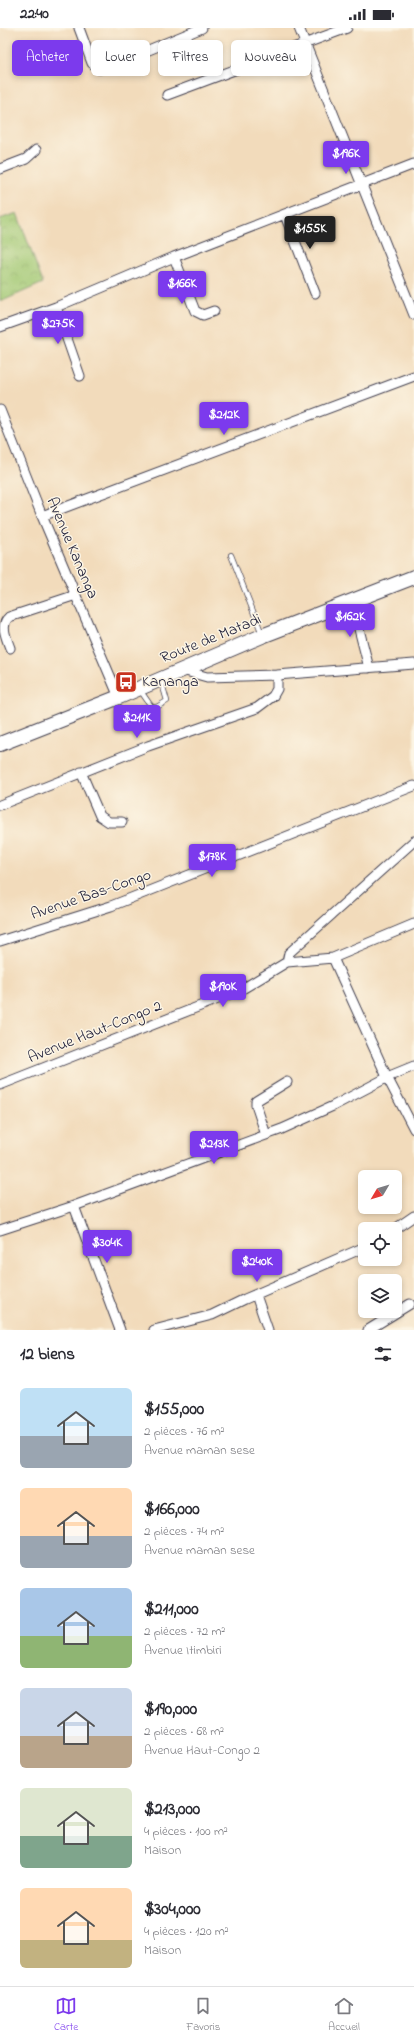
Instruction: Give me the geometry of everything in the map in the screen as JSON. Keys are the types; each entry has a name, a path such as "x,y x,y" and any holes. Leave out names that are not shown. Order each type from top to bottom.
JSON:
{"main road":[{"name":"Route de Matadi","path":"0,744 119,697 160,678 262,636 414,578"}],"street":[{"path":"79,28 92,63 98,69 105,68 202,28"},
{"path":"299,28 304,40"},
{"path":"311,42 347,28"},
{"path":"311,59 361,185 410,290 414,315"},
{"path":"167,95 231,71"},
{"path":"0,169 26,159 36,150"},
{"path":"0,327 56,307 174,256 285,215 414,164"},
{"path":"285,215 315,293"},
{"path":"174,256 196,312 199,315 203,315 214,311"},
{"path":"56,307 80,376"},
{"path":"42,516 414,376"},
{"name":"Avenue Kananga","path":"0,410 42,516 119,697"},
{"path":"10,648 3,627 4,620 9,616 76,596"},
{"path":"352,602 369,668"},
{"path":"181,670 207,677 277,675 414,664"},
{"path":"0,804 81,772 257,708 273,696 277,689 277,675"},
{"path":"81,772 100,816 109,822 122,822"},
{"name":"Avenue Bas-Congo","path":"0,941 111,906 414,786"},
{"path":"287,962 290,953 414,841"},
{"name":"Avenue Haut-Congo 2","path":"0,1085 244,988 287,962 333,958 414,924"},
{"path":"333,958 387,1077 414,1129"},
{"path":"0,1230 74,1206 266,1135 333,1106 387,1077 414,1066"},
{"path":"266,1135 256,1102 287,1082"},
{"path":"74,1206 120,1330"},
{"path":"402,1224 414,1216"},
{"path":"154,1330 212,1315 358,1250"},
{"path":"256,1295 268,1330"},
{"path":"368,1330 410,1304"}],"lane":[{"path":"231,555 262,636"},
{"path":"139,688 151,706 155,708 167,701 160,678"}],"green space":[{"path":"17,213 43,283 0,302 0,219"}],"place":[{"name":"Kananga","path":"126,682"}]}
